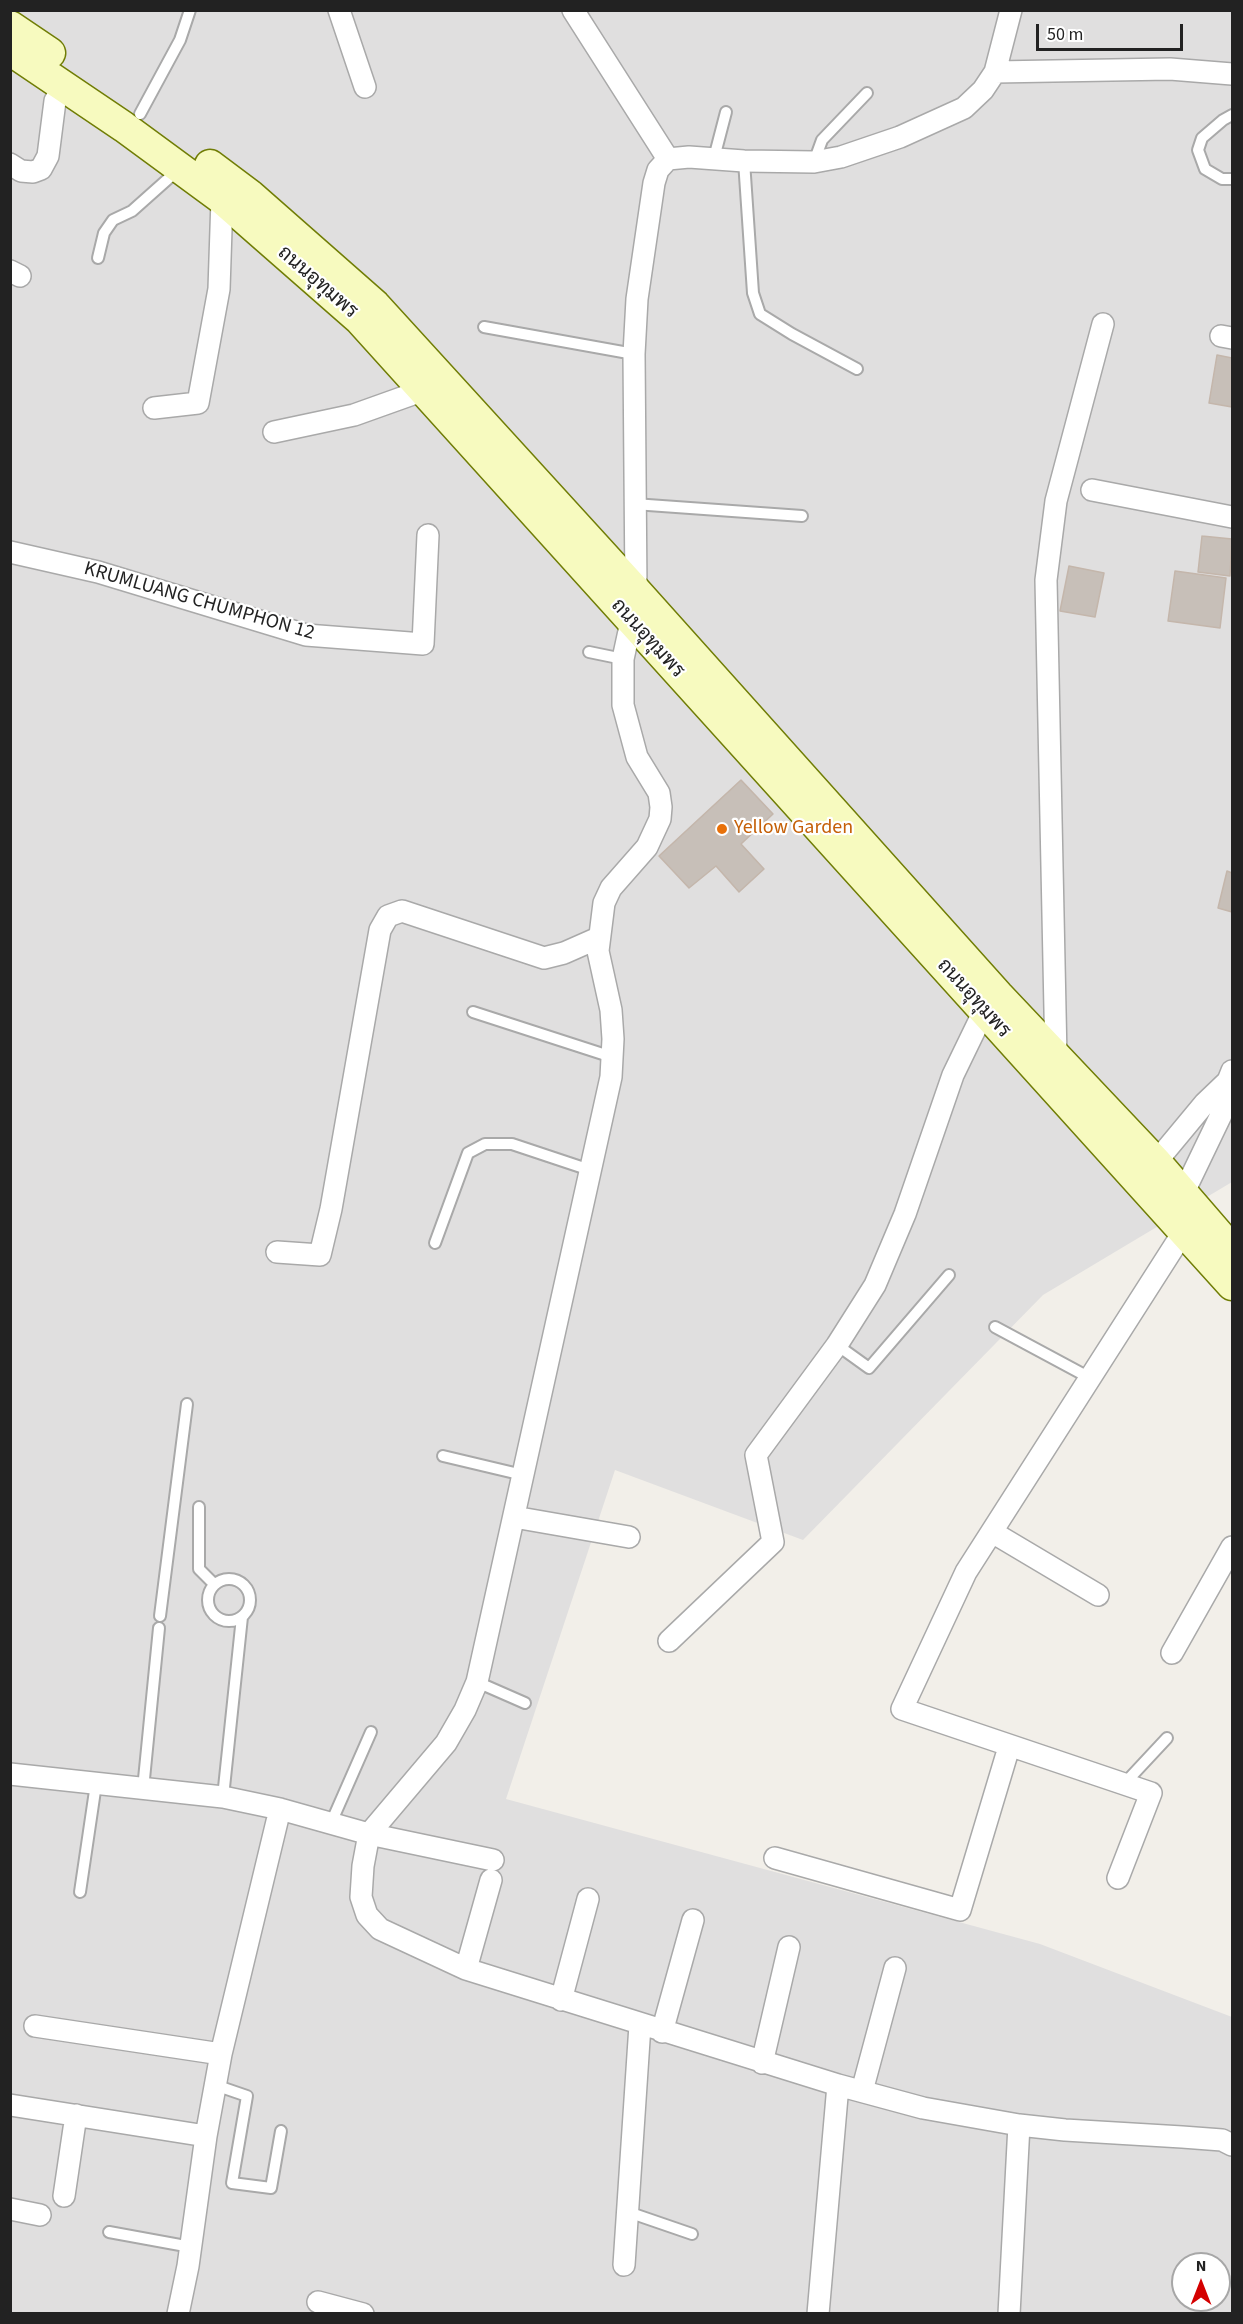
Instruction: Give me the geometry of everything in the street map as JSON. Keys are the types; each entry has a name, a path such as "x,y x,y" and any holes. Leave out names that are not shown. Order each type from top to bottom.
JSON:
{"street":[{"path":"339,10 365,87"},
{"path":"573,10 668,159"},
{"path":"1011,10 995,72 983,90 964,108 900,137 814,162 744,161 689,156 668,159 658,170 654,183 637,299 634,354 636,591 632,622 623,659 623,705 637,757 659,792 660,819 647,847 611,888 604,903 598,951 611,1010 611,1077 477,1682 447,1743 369,1834 363,1866 361,1897 367,1916 380,1929 466,1969 838,2085 923,2108 1019,2125 1222,2140 1233,2145"},
{"name":"ถนนอุทุมพร","path":"10,26 140,114 250,195 375,305 1056,1058 1156,1162 1233,1250"},
{"name":"ถนนอุทุมพร","path":"10,50 64,85 222,199 359,319 1233,1285"},
{"path":"995,72 1170,69 1233,74"},
{"path":"10,164 21,171 33,172 41,169 48,156 55,101 64,85"},
{"path":"154,408 198,403 219,289 222,199"},
{"path":"1056,1058 1046,580 1056,501 1103,324"},
{"path":"274,432 354,415 424,390"},
{"path":"1092,490 1233,517"},
{"name":"KRUMLUANG CHUMPHON 12","path":"10,552 108,575 265,625 306,635 423,644 428,534"},
{"path":"277,1252 320,1255 331,1209 380,930 388,916 402,911 544,958 564,953 598,938"},
{"path":"669,1641 773,1542 756,1455 837,1345 875,1285 904,1214 953,1075 984,1011"},
{"path":"1156,1162 1230,1076"},
{"path":"1183,1194 1221,1115 1230,1076"},
{"path":"1118,1878 1151,1793 902,1709 966,1572 1184,1231"},
{"path":"514,1517 628,1537"},
{"path":"992,1532 1098,1595"},
{"path":"1172,1653 1233,1547"},
{"path":"775,1858 960,1910 1009,1746"},
{"path":"10,1774 223,1797 280,1809 492,1870 466,1969"},
{"path":"178,2313 191,2247 215,2085 280,1809"},
{"path":"561,2000 588,1899"},
{"path":"662,2032 693,1920"},
{"path":"762,2062 789,1947"},
{"path":"862,2091 895,1968"},
{"path":"624,2265 640,2025"},
{"path":"35,2026 222,2054"},
{"path":"818,2313 838,2085"},
{"path":"10,2105 206,2136"},
{"path":"64,2196 76,2115"},
{"path":"1009,2313 1019,2125"},
{"path":"10,2209 40,2215"},
{"path":"318,2302 363,2313"}],"lane":[{"path":"140,114 180,40 190,10"},
{"path":"814,162 822,140 867,93"},
{"path":"714,158 726,112"},
{"path":"1233,116 1223,120 1202,138 1198,150 1205,169 1222,179 1233,179"},
{"path":"744,161 753,293 760,314 857,369"},
{"path":"98,258 104,234 113,220 132,211 180,168"},
{"path":"484,327 634,354"},
{"path":"634,504 802,516"},
{"path":"590,652 623,659"},
{"path":"473,1012 612,1057"},
{"path":"435,1243 468,1153 485,1144 512,1144 590,1170"},
{"path":"837,1345 869,1368 949,1275"},
{"path":"995,1327 1090,1378"},
{"path":"159,1616 187,1404"},
{"path":"443,1456 523,1475"},
{"path":"199,1507 199,1569 214,1584"},
{"path":"231,1579 246,1586 250,1594 248,1611 242,1617 232,1621 222,1620 213,1614 208,1604 209,1594 214,1584 231,1579"},
{"path":"223,1797 242,1617"},
{"path":"143,1789 159,1628"},
{"path":"477,1682 525,1703"},
{"path":"331,1824 371,1732"},
{"path":"1125,1783 1167,1738"},
{"path":"80,1892 96,1784"},
{"path":"215,2085 247,2096 232,2182 271,2188 281,2131"},
{"path":"628,2212 692,2234"},
{"path":"109,2232 191,2247"}],"shaded area":[{"path":"11,11 1232,11 1232,1182 1043,1295 803,1540 615,1470 506,1799 1040,1944 1232,2017 1232,2313 11,2314"}],"building":[{"path":"1217,355 1232,358 1232,407 1209,403"},
{"path":"1202,536 1232,539 1230,576 1198,572"},
{"path":"1069,566 1104,573 1095,617 1060,611"},
{"path":"1175,571 1226,578 1220,628 1168,621"},
{"name":"Yellow Garden","path":"741,780 773,814 741,844 764,869 739,892 716,866 689,888 659,856"},
{"path":"1227,871 1232,873 1232,912 1218,908"}],"place":[{"name":"Yellow Garden","path":"722,829"}]}
